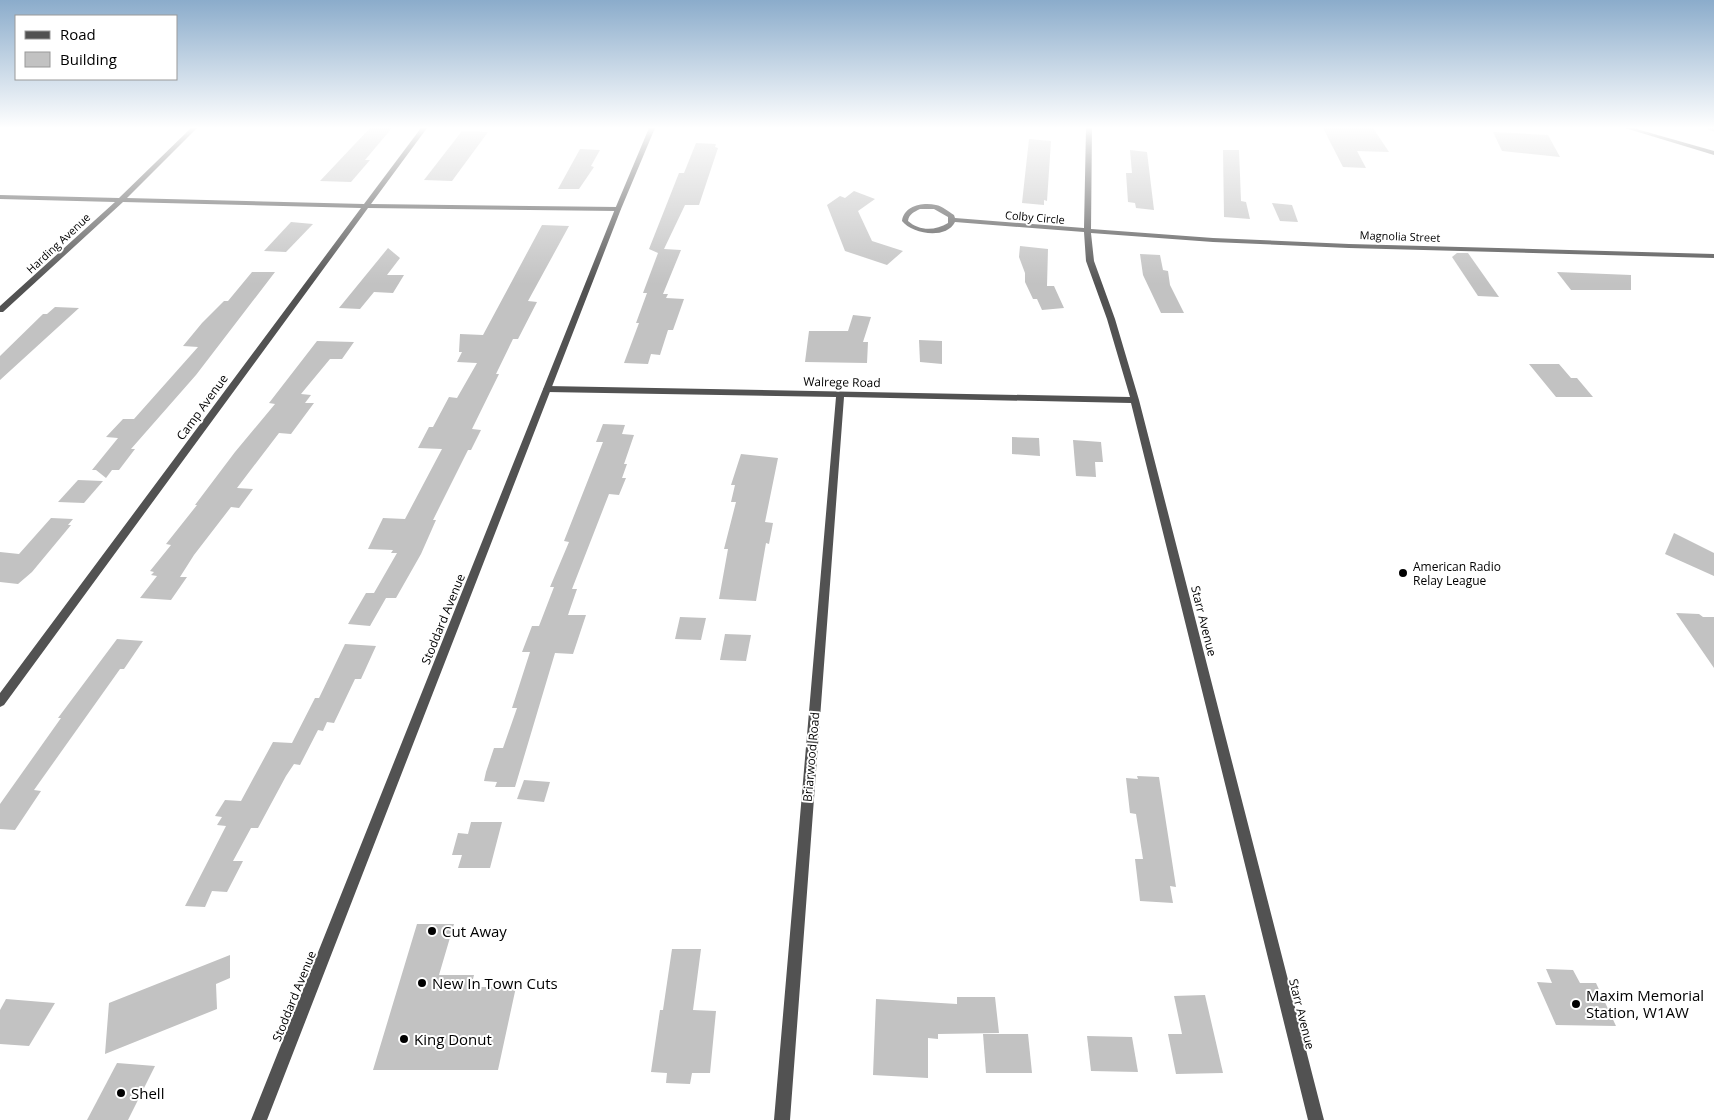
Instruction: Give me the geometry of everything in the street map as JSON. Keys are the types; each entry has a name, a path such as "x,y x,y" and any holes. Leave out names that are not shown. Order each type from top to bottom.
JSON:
{"street":[{"name":"Harding Avenue","path":"0,310 141,180"},
{"name":"Camp Avenue","path":"0,702 384,180"},
{"name":"Stoddard Avenue","path":"259,1120 630,180"},
{"name":"Starr Avenue","path":"1088,180 1087,231 1090,261 1111,319 1135,400 1316,1120"},
{"path":"0,197 365,206 618,209"},
{"name":"Colby Circle","path":"919,207 935,207 948,212 952,220 947,227 926,231 908,224 906,217 908,213 919,207"},
{"name":"Colby Circle","path":"952,220 1087,231"},
{"name":"Magnolia Street","path":"1087,231 1339,246 1714,256"},
{"name":"Walrege Road","path":"547,389 1135,400"},
{"name":"Briarwood Road","path":"782,1120 840,395"}],"building":[{"path":"321,180 352,180 351,182"},
{"path":"563,180 585,180 579,189 558,189"},
{"path":"676,180 707,180 699,205 685,205 664,249 681,250 663,294 668,294 666,298 684,299 673,330 668,330 660,355 651,354 648,364 624,363 639,323 636,323 647,293 643,293 658,253 649,249"},
{"path":"1024,180 1048,180 1047,201 1044,200 1044,205 1022,203"},
{"path":"1127,180 1150,180 1154,210 1136,208 1135,203 1128,202"},
{"path":"1223,180 1240,180 1241,201 1246,202 1250,219 1224,217"},
{"path":"854,191 875,199 858,211 872,241 903,251 887,265 845,251 827,205 840,196 845,198"},
{"path":"1272,203 1292,205 1298,222 1280,221"},
{"path":"291,222 313,224 286,252 264,251"},
{"path":"542,225 569,226 528,301 537,302 518,339 513,339 496,374 499,374 472,429 481,430 471,450 468,450 433,520 436,520 421,554 396,598 386,598 370,626 348,624 366,593 374,593 397,553 391,553 393,550 368,549 383,518 405,519 442,449 418,448 429,427 433,427 449,397 457,398 477,363 457,362 462,352 459,352 460,334 483,335"},
{"path":"1020,246 1048,249 1047,286 1054,286 1064,308 1042,310 1037,299 1033,299 1025,282 1025,273 1019,257"},
{"path":"388,248 400,258 387,275 404,275 393,293 374,292 360,309 339,308"},
{"path":"1457,253 1468,253 1499,297 1478,296 1452,257"},
{"path":"1140,254 1160,255 1163,270 1168,271 1170,285 1184,313 1161,313 1143,275"},
{"path":"252,272 275,272 196,375 131,449 135,449 119,470 112,470 106,478 96,470 92,470 118,438 106,437 123,419 134,419 198,347 183,346 224,301 228,301"},
{"path":"1557,272 1631,275 1631,290 1571,290"},
{"path":"55,307 79,308 0,380 0,356 43,314 47,314"},
{"path":"853,315 871,317 863,342 868,342 867,363 805,362 809,331 848,331"},
{"path":"919,340 942,341 942,364 920,362"},
{"path":"317,341 354,342 342,359 330,359 301,394 311,395 305,403 314,403 291,434 279,433 237,488 253,489 239,508 231,507 194,555 180,577 187,577 171,600 140,598 157,576 151,575 154,572 150,571 171,545 166,544 235,452 275,404 269,403"},
{"path":"1529,364 1559,364 1571,378 1577,378 1593,397 1556,397"},
{"path":"603,424 625,425 622,434 634,435 624,464 627,464 622,478 626,478 619,495 609,494 572,589 577,589 568,615 586,615 573,654 555,653 515,787 495,787 497,782 484,781 486,772 494,748 503,748 517,708 512,708 530,652 522,652 532,626 539,626 554,587 550,587 569,542 564,541 603,442 596,442"},
{"path":"1012,437 1039,438 1040,456 1012,454"},
{"path":"1073,440 1101,442 1103,462 1095,462 1096,477 1076,476"},
{"path":"741,454 778,458 765,522 773,523 769,544 766,543 756,601 719,599 728,549 724,549 736,502 731,502 735,485 731,485"},
{"path":"78,480 103,481 84,503 58,502"},
{"path":"51,518 73,519 68,525 71,525 32,572 18,584 0,582 0,552 19,554"},
{"path":"1674,533 1714,553 1714,576 1665,554"},
{"path":"1676,613 1714,617 1714,668"},
{"path":"680,617 706,618 701,640 675,639"},
{"path":"725,634 751,635 746,661 720,660"},
{"path":"117,639 143,641 124,669 120,669 34,790 41,791 15,830 0,829 0,804 61,718 58,718"},
{"path":"345,644 376,646 361,679 355,679 334,723 327,722 323,731 318,730 300,765 294,764 258,828 251,828 233,861 243,861 227,892 212,891 205,907 185,906 226,826 217,825 222,817 215,816 225,800 241,801 273,742 292,743 315,698 319,698"},
{"path":"1137,776 1159,777 1176,887 1170,886 1173,903 1140,901 1135,859 1143,859 1136,814 1130,813 1126,778 1138,779"},
{"path":"524,780 550,782 544,802 517,799"},
{"path":"471,822 502,822 490,868 458,868 462,855 452,855 458,833 468,834"},
{"path":"417,924 454,924 439,975 474,975 471,987 516,987 498,1070 373,1070"},
{"path":"672,949 701,949 693,1010 716,1011 710,1073 692,1073 690,1084 666,1083 667,1073 651,1072 660,1010 663,1010"},
{"path":"230,955 230,978 216,984 217,1009 105,1054 109,1003"},
{"name":"Maxim Memorial Station, W1AW","path":"1546,969 1573,970 1580,983 1596,983 1616,1026 1556,1025 1537,982 1552,983"},
{"path":"1205,995 1223,1073 1176,1074 1168,1034 1182,1034 1174,996"},
{"path":"957,997 995,997 999,1033 938,1034 938,1039 928,1038 928,1078 873,1075 876,999 957,1004"},
{"path":"6,999 55,1003 29,1046 0,1044 0,1010"},
{"path":"983,1034 1028,1034 1032,1073 986,1073"},
{"path":"1087,1036 1132,1037 1138,1072 1091,1071"},
{"name":"Shell","path":"117,1063 155,1066 128,1120 87,1120"}],"place":[{"name":"American Radio Relay League","path":"1403,573"},
{"name":"Cut Away","path":"432,931"},
{"name":"New In Town Cuts","path":"422,983"},
{"name":"Maxim Memorial Station, W1AW","path":"1576,1004"},
{"name":"King Donut","path":"404,1039"},
{"name":"Shell","path":"121,1093"}]}
